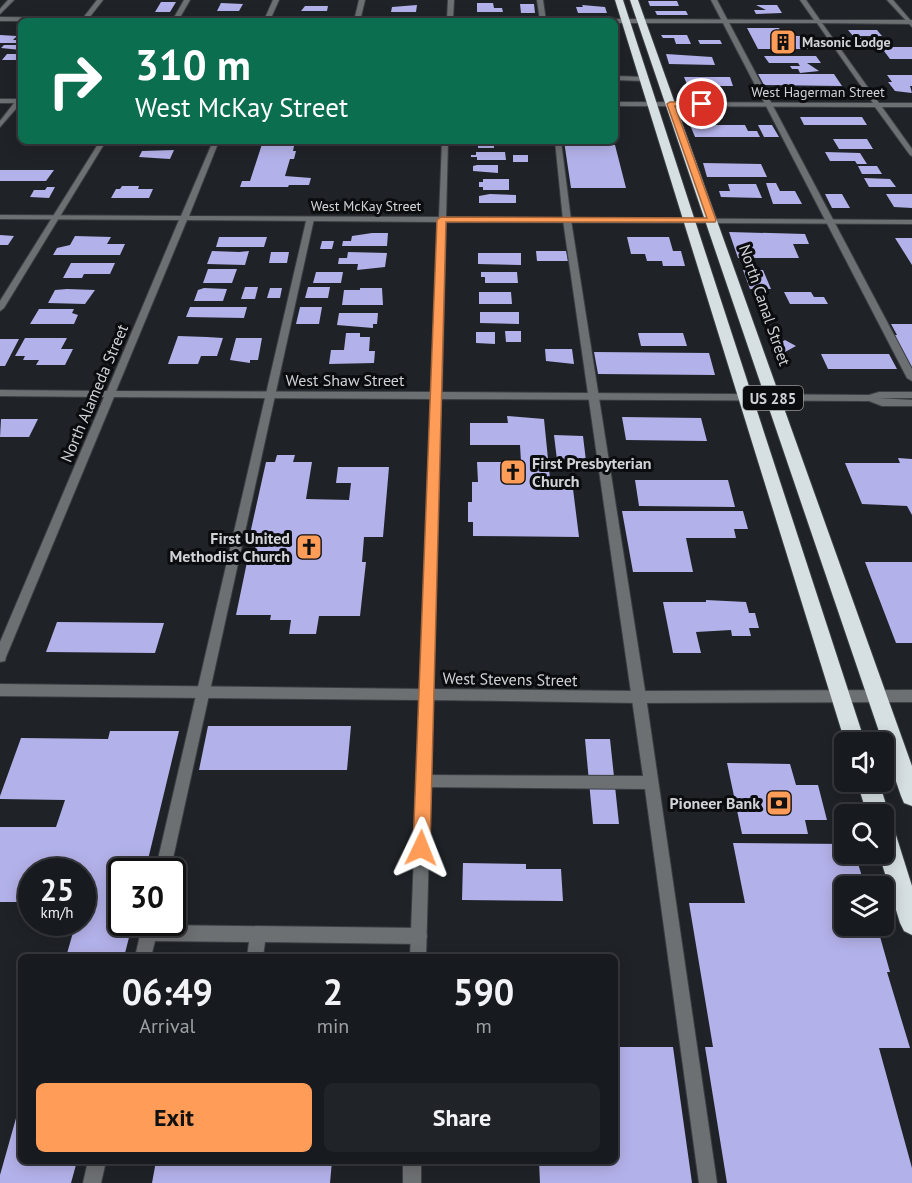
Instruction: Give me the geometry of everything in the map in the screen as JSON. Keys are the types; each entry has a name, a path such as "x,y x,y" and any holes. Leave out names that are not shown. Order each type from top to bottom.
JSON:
{"highway":[{"name":"US 285","path":"619,0 620,21 644,79 852,732"},
{"name":"North Canal Street","path":"634,0 912,796"},
{"path":"894,864 912,923"}],"street":[{"path":"0,12 11,0"},
{"path":"86,18 100,0"},
{"path":"176,18 188,0"},
{"path":"268,18 276,0"},
{"path":"358,18 362,0"},
{"path":"450,18 452,0"},
{"path":"540,0 543,18"},
{"path":"714,0 912,378"},
{"path":"803,0 912,154"},
{"path":"890,0 911,23"},
{"path":"0,19 18,19"},
{"path":"620,21 911,23"},
{"path":"618,78 644,79"},
{"path":"0,101 18,100"},
{"path":"0,125 18,102"},
{"name":"West Hagerman Street","path":"618,104 912,105"},
{"path":"0,308 101,144"},
{"name":"North Alameda Street","path":"0,657 215,144"},
{"path":"418,954 445,144"},
{"path":"558,144 567,220 639,697 708,1183"},
{"name":"West McKay Street","path":"0,217 912,222"},
{"path":"165,858 310,219"},
{"name":"West Shaw Street","path":"0,393 773,398 870,398 879,395 912,395"},
{"name":"West Shaw Street","path":"870,398 882,403 912,404"},
{"name":"West Stevens Street","path":"0,690 639,697 912,696"},
{"path":"423,781 651,783"},
{"path":"186,930 258,934 418,936"},
{"path":"255,954 258,934"},
{"path":"144,954 147,936"},
{"path":"92,1183 96,1164"},
{"path":"412,1164 412,1183"}],"building":[{"path":"648,1 677,1 679,6 650,6"},
{"path":"161,2 176,2 170,12 155,12"},
{"path":"221,3 243,4 239,11 217,11"},
{"path":"477,3 493,3 494,8 502,8 503,12 477,12"},
{"path":"520,4 534,4 535,13 521,13"},
{"path":"417,5 416,12 391,12 392,7"},
{"path":"582,5 605,7 607,13 578,13 576,7 583,7"},
{"path":"756,5 777,5 782,13 756,14 754,10 766,10"},
{"path":"305,6 328,6 327,11 301,11"},
{"path":"655,11 686,11 688,15 657,15"},
{"name":"Masonic Lodge","path":"747,28 779,28 783,36 807,36 816,49 758,49"},
{"path":"848,30 877,30 882,36 853,36"},
{"path":"0,35 17,36 13,40 18,40 18,43 0,43"},
{"path":"661,35 687,35 691,44 676,44 674,38 663,38"},
{"path":"857,38 888,38 893,44 862,45"},
{"path":"698,40 720,40 722,44 700,44"},
{"path":"4,45 18,45 18,50 1,48"},
{"path":"881,47 912,47 912,59 890,59"},
{"path":"7,54 18,54 18,60 2,60"},
{"path":"666,54 712,57 715,65 669,64"},
{"path":"764,56 816,56 821,63 807,63 819,71 800,73 798,69 792,69 790,66 800,66 798,63 769,63"},
{"path":"758,74 834,74 842,86 764,85"},
{"path":"887,75 912,75 912,86 910,86 912,93 895,91 888,82 892,82"},
{"path":"684,77 730,77 733,86 715,86 716,89 689,89"},
{"path":"685,113 715,113 719,122 689,124"},
{"path":"800,117 862,117 867,125 804,125"},
{"path":"690,125 745,125 748,131 757,131 760,137 695,137"},
{"path":"758,125 772,125 779,137 764,137"},
{"path":"833,139 867,139 873,149 839,149"},
{"path":"262,144 294,144 294,159 290,159 285,176 311,178 309,185 240,187 242,181 250,181"},
{"path":"478,144 494,144 494,148 478,148"},
{"path":"564,144 615,145 626,188 571,188"},
{"path":"174,150 170,159 139,157 142,151"},
{"path":"476,152 505,152 506,160 477,160 477,157 471,157 471,155 476,155"},
{"path":"825,152 860,153 867,164 857,164 855,161 830,161"},
{"path":"513,155 528,155 528,162 513,162"},
{"path":"703,163 761,164 767,177 707,177"},
{"path":"498,165 498,173 473,171 473,166"},
{"path":"858,166 877,166 882,174 862,174"},
{"path":"0,170 54,170 46,181 0,181"},
{"path":"864,178 890,179 896,187 869,187"},
{"path":"483,179 509,179 509,190 483,190 483,187 479,187 479,182 483,182"},
{"path":"766,183 776,183 780,191 795,191 802,204 773,204"},
{"path":"728,184 756,184 762,198 721,197 719,191 730,191"},
{"path":"122,186 153,189 149,198 111,198 116,189"},
{"path":"47,187 55,187 49,198 30,197 34,190 45,190"},
{"path":"825,194 842,194 850,208 832,208"},
{"path":"886,194 912,194 912,208 894,207"},
{"path":"516,195 516,203 479,203 479,196"},
{"path":"729,232 805,234 809,244 793,244 799,258 738,258"},
{"path":"388,233 387,246 342,246 343,241 351,241 352,236"},
{"path":"0,235 14,236 8,245 0,245"},
{"path":"75,236 111,237 107,244 125,244 120,255 53,255 57,248 70,245"},
{"path":"219,237 267,237 264,247 216,247"},
{"path":"627,237 669,237 673,251 681,251 685,266 663,266 662,261 647,261 645,254 631,254"},
{"path":"895,238 912,238 912,265"},
{"path":"322,241 334,241 332,249 320,249"},
{"path":"212,251 249,251 245,265 207,264"},
{"path":"536,251 566,251 568,261 537,261"},
{"path":"271,252 289,252 287,263 269,263"},
{"path":"348,252 387,253 385,267 357,270 358,264 338,264 339,258 347,258"},
{"path":"478,253 521,253 521,265 478,264"},
{"path":"71,263 115,263 110,274 84,274 82,278 63,278"},
{"path":"208,269 237,269 232,283 203,283"},
{"path":"743,270 763,270 771,289 750,289"},
{"path":"316,272 343,272 341,283 313,283"},
{"path":"481,272 517,272 518,283 485,283 485,277 481,277"},
{"path":"245,287 258,287 255,299 241,299"},
{"path":"308,287 330,287 328,298 305,298"},
{"path":"270,288 282,288 280,298 267,298"},
{"path":"360,288 382,288 383,305 342,305 344,290 360,290"},
{"path":"227,289 223,301 194,301 198,290"},
{"path":"55,290 95,290 85,304 48,303"},
{"path":"479,292 511,292 512,304 479,304"},
{"path":"784,292 811,292 814,297 824,297 828,304 790,304"},
{"path":"190,307 247,307 244,318 186,317"},
{"path":"300,307 322,307 319,324 296,324"},
{"path":"39,309 74,309 72,313 78,315 74,324 30,324"},
{"path":"480,312 519,312 519,324 480,323"},
{"path":"339,313 378,313 377,324 373,324 373,328 337,325"},
{"path":"891,324 912,324 912,368 894,335 897,335"},
{"path":"505,331 521,331 521,342 506,342"},
{"path":"476,332 495,332 495,344 476,343"},
{"path":"346,333 360,333 360,337 370,337 369,351 375,351 374,363 329,364 331,350 344,350"},
{"path":"638,333 683,333 687,346 641,346"},
{"path":"178,336 223,338 217,356 201,356 198,364 168,364"},
{"path":"25,338 67,338 61,349 73,349 65,365 36,365 39,360 23,360 25,356 15,356"},
{"path":"236,338 262,338 258,360 250,360 250,363 230,360"},
{"path":"0,339 19,339 5,366 0,366"},
{"path":"785,340 796,346 785,352 775,346"},
{"path":"545,349 572,349 574,364 546,361"},
{"path":"594,352 709,353 715,375 598,374"},
{"path":"821,354 889,354 897,369 828,369"},
{"name":"First Presbyterian Church","path":"507,416 544,419 551,489 573,489 579,537 473,536 473,522 468,522 468,502 472,502 472,482 478,482 477,462 521,462 520,445 470,445 470,423 508,423"},
{"path":"622,417 701,418 707,441 626,440"},
{"path":"1,419 38,419 29,437 0,437"},
{"path":"554,435 583,436 586,461 557,460"},
{"name":"First United Methodist Church","path":"277,455 295,455 293,462 312,462 306,499 349,500 351,483 336,483 338,467 389,467 383,537 364,537 362,562 366,562 360,616 319,616 316,634 289,634 291,620 270,620 271,615 236,615 247,562 263,562 265,553 254,553 257,541 267,541 268,534 250,534 266,462 275,462"},
{"path":"898,458 912,459 912,515 907,506 862,504 845,463 900,463"},
{"path":"635,480 728,480 735,507 639,506"},
{"path":"622,511 743,511 748,529 734,529 736,538 686,538 693,572 633,572"},
{"path":"865,562 912,562 912,643 896,643"},
{"path":"706,600 746,602 749,613 755,613 759,628 749,628 751,636 732,636 731,630 696,632 701,653 673,653 663,602 706,602"},
{"path":"57,622 164,623 155,653 46,652"},
{"path":"208,726 351,726 347,770 199,770"},
{"path":"110,731 179,731 148,858 108,858 108,936 129,936 125,954 67,954 72,936 96,936 96,858 18,858 18,902 0,902 0,827 56,827 65,800 0,799 21,738 108,739"},
{"path":"585,739 610,739 619,824 593,824"},
{"name":"Pioneer Bank","path":"727,763 790,764 796,785 818,785 827,820 805,820 808,834 742,834"},
{"path":"733,843 834,844 834,864 858,864 862,876 834,876 834,936 880,936 890,972 887,972 910,1048 879,1048 912,1168 912,1183 727,1183 705,1047 713,1047 689,903 745,903"},
{"path":"463,863 526,864 526,869 561,869 563,901 462,900"},
{"path":"618,1047 673,1047 692,1183 540,1183 539,1164 618,1164"},
{"path":"18,1111 18,1164 76,1164 71,1183 0,1183 0,1175"},
{"path":"155,1164 332,1164 330,1183 152,1183"}],"place":[{"name":"Masonic Lodge","path":"783,42"},
{"name":"First Presbyterian Church","path":"513,472"},
{"name":"First United Methodist Church","path":"309,547"},
{"name":"Pioneer Bank","path":"779,803"}],"route":[{"path":"421,848 441,220 712,220 670,104 702,104"}]}
